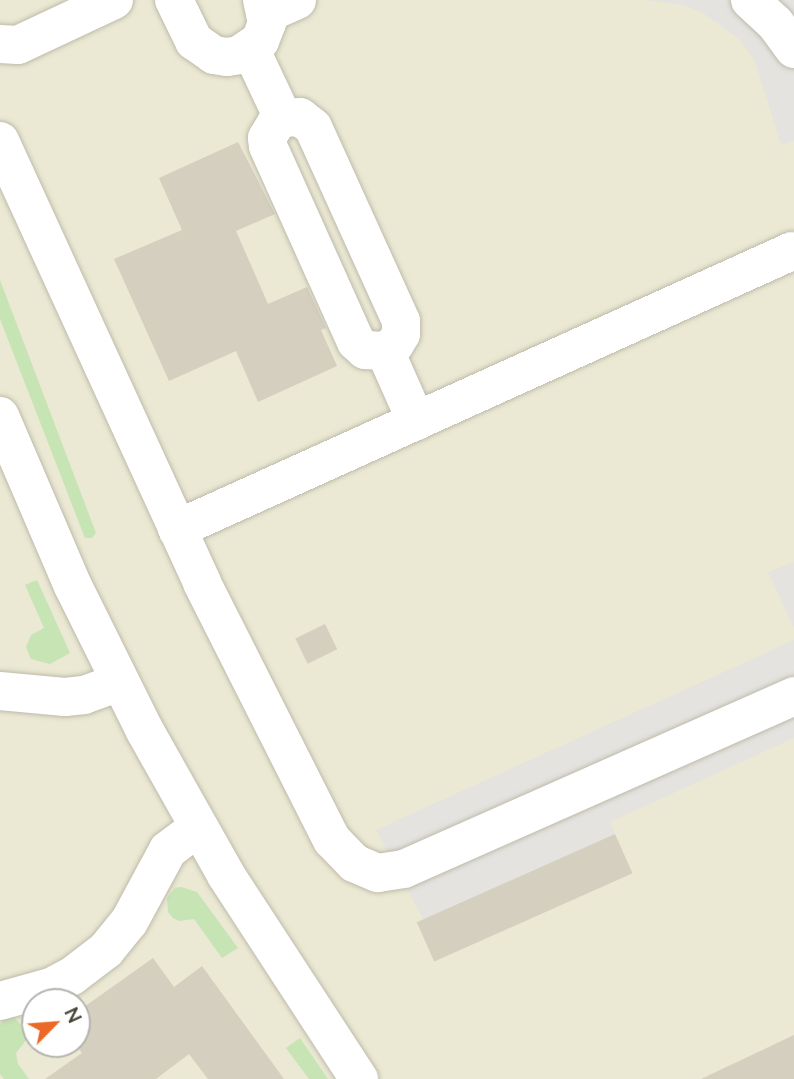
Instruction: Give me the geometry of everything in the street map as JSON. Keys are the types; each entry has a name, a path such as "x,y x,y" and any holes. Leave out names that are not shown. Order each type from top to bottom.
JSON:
{"lane":[{"path":"0,44 18,45 114,0"},
{"path":"174,0 194,41 214,55 227,57 260,41 275,5"},
{"path":"750,0 775,23 794,49"},
{"path":"250,48 283,118"},
{"path":"300,117 313,127 345,198 401,321 401,334 395,344 385,351 374,352 356,342 268,146 270,130 283,118 300,117"},
{"path":"0,141 177,529 332,840 354,863 378,873 404,869 794,696"},
{"path":"300,219 345,198"},
{"path":"322,267 367,246"},
{"path":"177,529 792,251"},
{"path":"385,351 416,421"},
{"path":"0,416 73,586 120,682 198,827 277,957 359,1079"},
{"path":"0,691 65,697 93,692 120,682"},
{"path":"0,1001 51,987 72,976 106,950 129,922 168,850 198,827"}],"shaded area":[{"path":"0,0 794,0 794,1079 0,1079"},
{"path":"645,0 794,0 794,141 781,145 754,59 739,39 703,13 684,5"},
{"path":"794,562 794,628 768,572"},
{"path":"794,640 794,738 610,822 615,834 424,921 376,830"}],"green space":[{"path":"0,280 96,533 92,538 85,538 0,319"},
{"path":"37,580 70,653 50,664 31,659 26,647 31,635 44,628 25,585"},
{"path":"175,888 197,892 238,948 222,958 194,919 179,921 173,918 168,912 167,898"},
{"path":"14,1017 21,1025 21,1047 16,1053 18,1064 29,1079 4,1079 0,1074 0,1024 6,1018"},
{"path":"300,1038 328,1079 309,1079 286,1048"}],"building":[{"path":"238,142 275,214 236,231 268,304 307,287 326,328 321,330 337,366 258,402 236,351 169,381 114,259 182,230 159,178"},
{"path":"325,624 337,649 308,664 295,638"},
{"path":"615,834 632,873 434,962 417,922"},
{"path":"153,958 174,987 202,966 284,1079 208,1079 189,1054 156,1079 45,1079 75,1058 91,1058 91,1002"},
{"path":"794,1035 794,1079 701,1079"}]}
